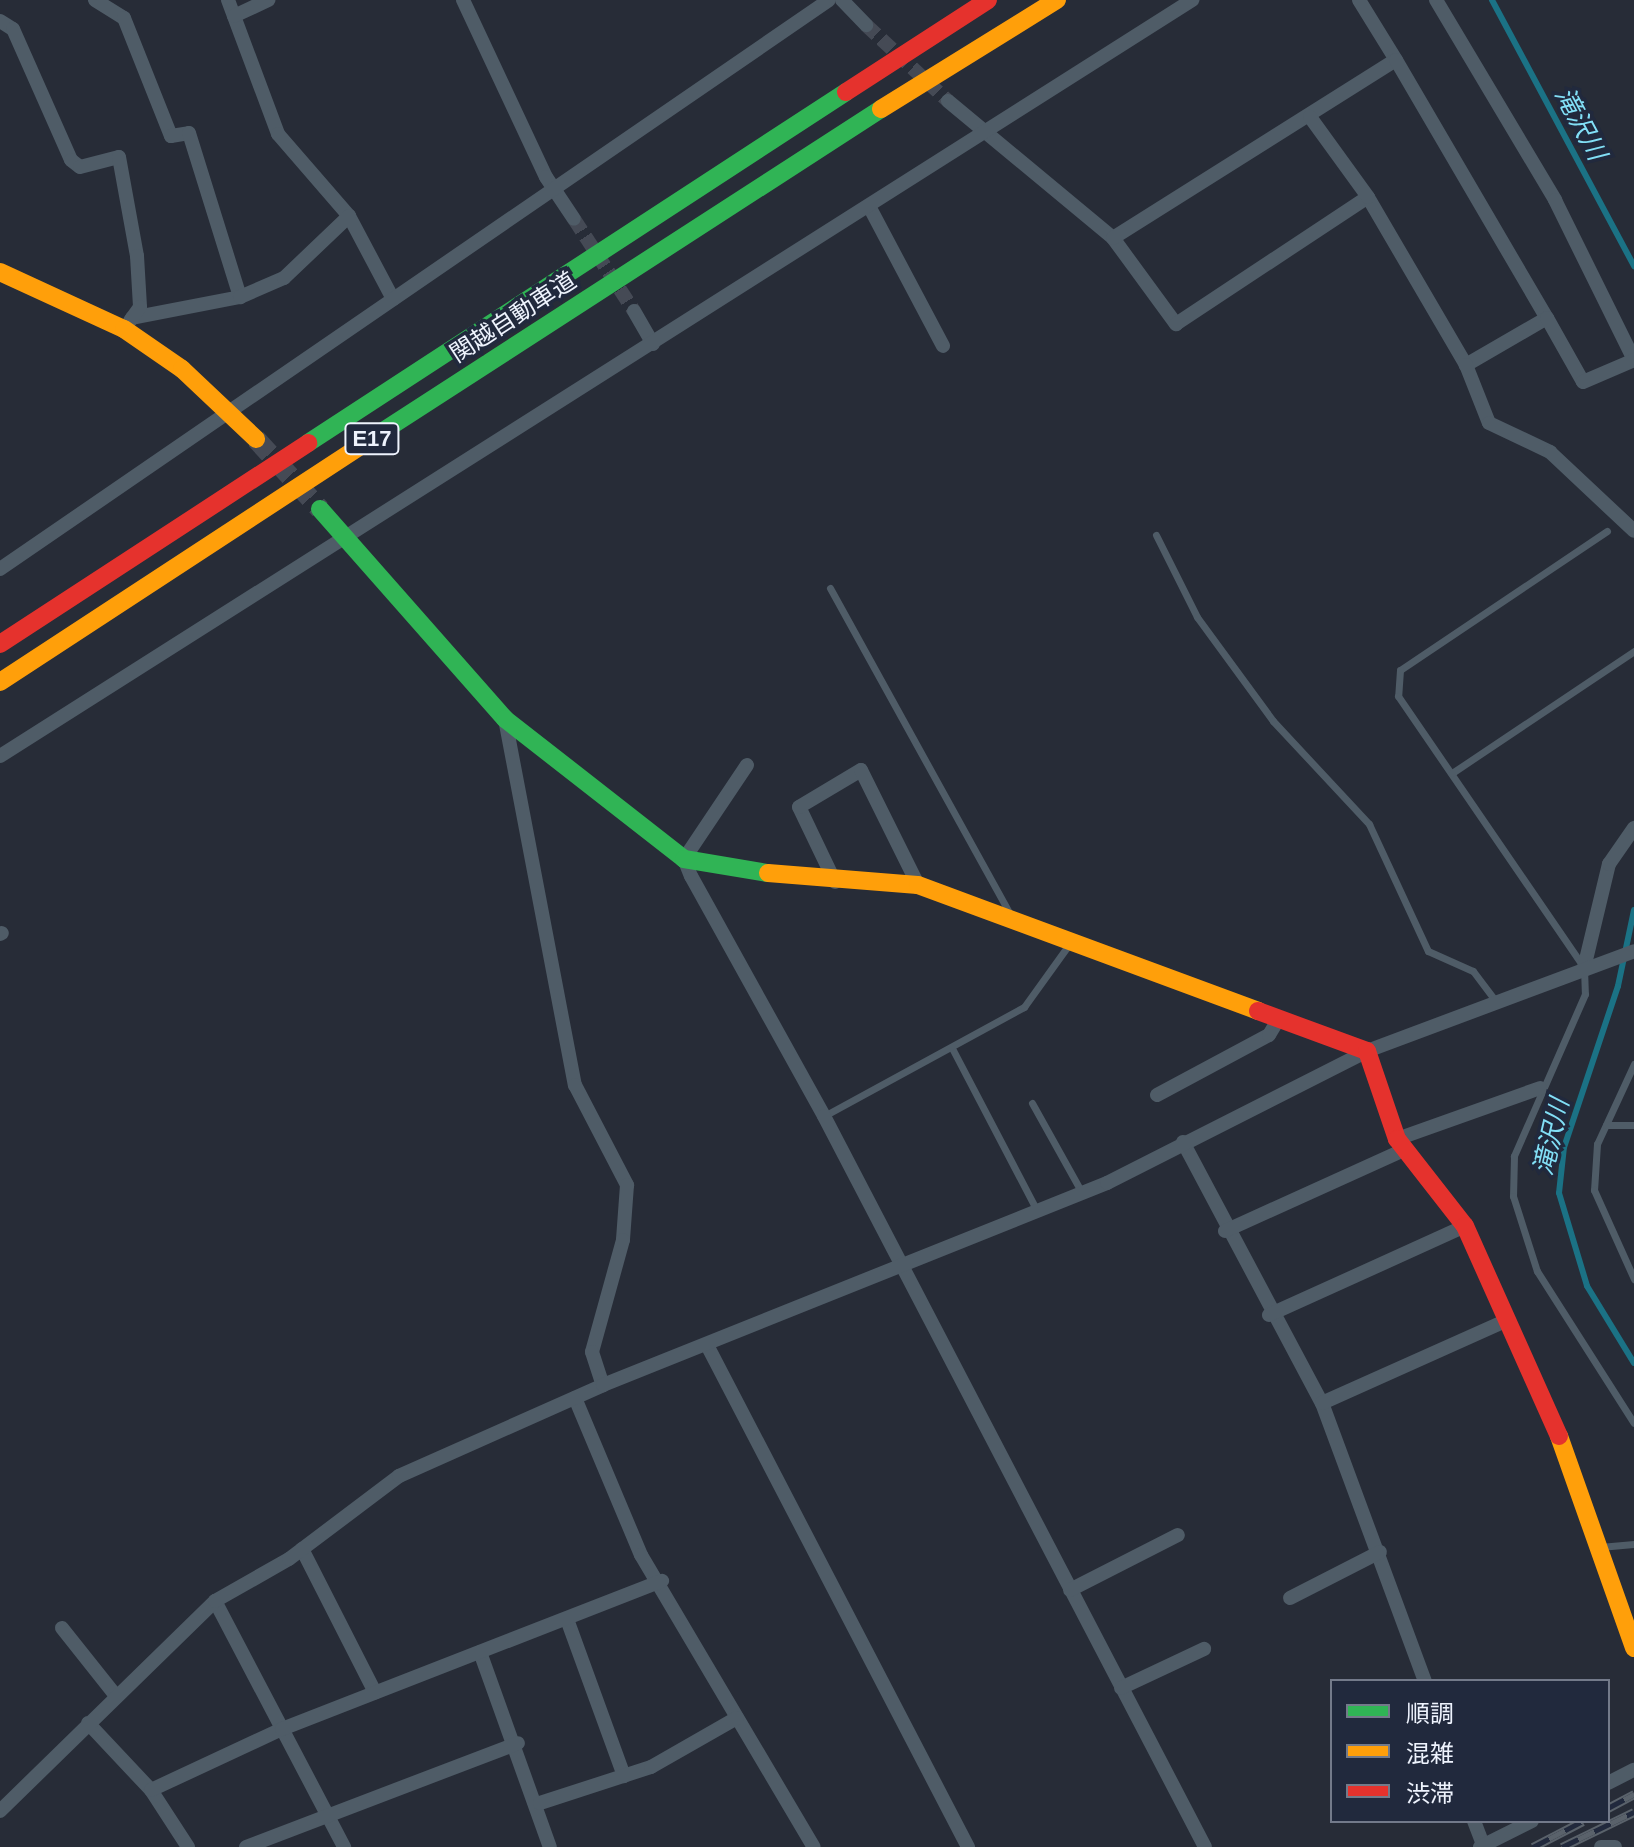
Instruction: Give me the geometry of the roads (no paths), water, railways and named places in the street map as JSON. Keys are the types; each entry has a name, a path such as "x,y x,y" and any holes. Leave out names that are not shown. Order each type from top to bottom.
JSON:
{"main road":[{"name":"関越自動車道","path":"0,644 988,0"},
{"name":"関越自動車道","path":"0,682 743,195 1057,0"},
{"path":"0,272 128,324 256,439"},
{"path":"320,509 338,539 505,719 684,859 835,882 918,885 1074,938 1278,1020 1367,1051 1402,1144 1465,1226 1505,1321 1538,1378 1634,1648"}],"street":[{"path":"95,0 124,18 171,136 189,133 240,297"},
{"path":"228,0 278,134 349,216 393,299"},
{"path":"234,16 268,0"},
{"path":"463,0 557,193 574,219"},
{"path":"0,569 232,416 393,299 557,193 829,0"},
{"path":"842,0 866,25"},
{"path":"0,756 338,539 984,137 1192,0"},
{"path":"1359,0 1583,382 1634,360 1555,200 1436,0"},
{"path":"0,21 13,29 71,160 80,167 119,157 137,256 140,307 128,324"},
{"path":"1113,238 1310,117 1396,60"},
{"path":"948,101 984,137 1113,238 1176,324 1368,197"},
{"path":"1310,117 1368,197 1466,365 1489,423 1550,452 1634,531"},
{"path":"870,208 943,346"},
{"path":"128,324 240,297 284,278 349,216"},
{"path":"634,311 653,344"},
{"path":"1466,365 1547,318"},
{"path":"505,719 575,1085 627,1185 623,1240 592,1352 603,1385"},
{"path":"747,765 684,859 824,1116 1205,1847"},
{"path":"835,882 799,807 861,770 918,885"},
{"path":"1584,968 1609,864 1634,828"},
{"path":"0,1811 215,1601 302,1549 399,1476 603,1385 1082,1193 1367,1051 1634,951"},
{"path":"1157,1095 1269,1035 1278,1020"},
{"path":"1225,1231 1402,1144 1540,1088"},
{"path":"1183,1142 1269,1315 1322,1403 1380,1552 1424,1679"},
{"path":"1269,1315 1465,1226"},
{"path":"1322,1403 1505,1321"},
{"path":"707,1345 968,1847"},
{"path":"575,1398 641,1555 662,1581 737,1718 814,1847"},
{"path":"1070,1590 1178,1535"},
{"path":"302,1549 375,1692"},
{"path":"1290,1598 1380,1552"},
{"path":"151,1790 282,1729 480,1652 568,1622 662,1581"},
{"path":"215,1601 344,1847"},
{"path":"568,1622 624,1776"},
{"path":"62,1628 116,1696"},
{"path":"1121,1688 1204,1649"},
{"path":"480,1652 540,1803 550,1847"},
{"path":"540,1803 624,1776 737,1718"},
{"path":"88,1723 151,1790 183,1845"},
{"path":"246,1847 518,1743"},
{"path":"1610,1782 1634,1770"},
{"path":"1475,1823 1482,1847 1528,1823"},
{"path":"1601,1847 1615,1847"}],"lane":[{"path":"1607,531 1400,670 1398,696 1584,968 1585,994 1540,1088 1514,1156 1513,1196 1537,1271 1634,1423"},
{"path":"1156,535 1197,617 1273,721 1369,824 1428,951 1473,971 1496,1001"},
{"path":"830,588 1011,917"},
{"path":"1452,773 1634,651"},
{"path":"824,1116 953,1050 1024,1007 1074,938"},
{"path":"953,1050 1037,1211"},
{"path":"1634,1064 1606,1125 1594,1190 1634,1279"},
{"path":"1032,1103 1082,1193"},
{"path":"1606,1125 1634,1125"},
{"path":"1597,1547 1634,1544"}],"waterway":[{"name":"滝沢川","path":"1492,0 1634,266"},
{"name":"滝沢川","path":"1634,910 1618,986 1564,1147 1559,1193 1587,1286 1634,1363"}],"tunnel":[{"path":"866,25 948,101"},
{"path":"574,219 634,311"},
{"path":"256,439 320,509"}],"railway":[{"path":"1610,1807 1634,1794"},
{"path":"1562,1847 1634,1812"},
{"path":"1533,1847 1579,1823"}]}
